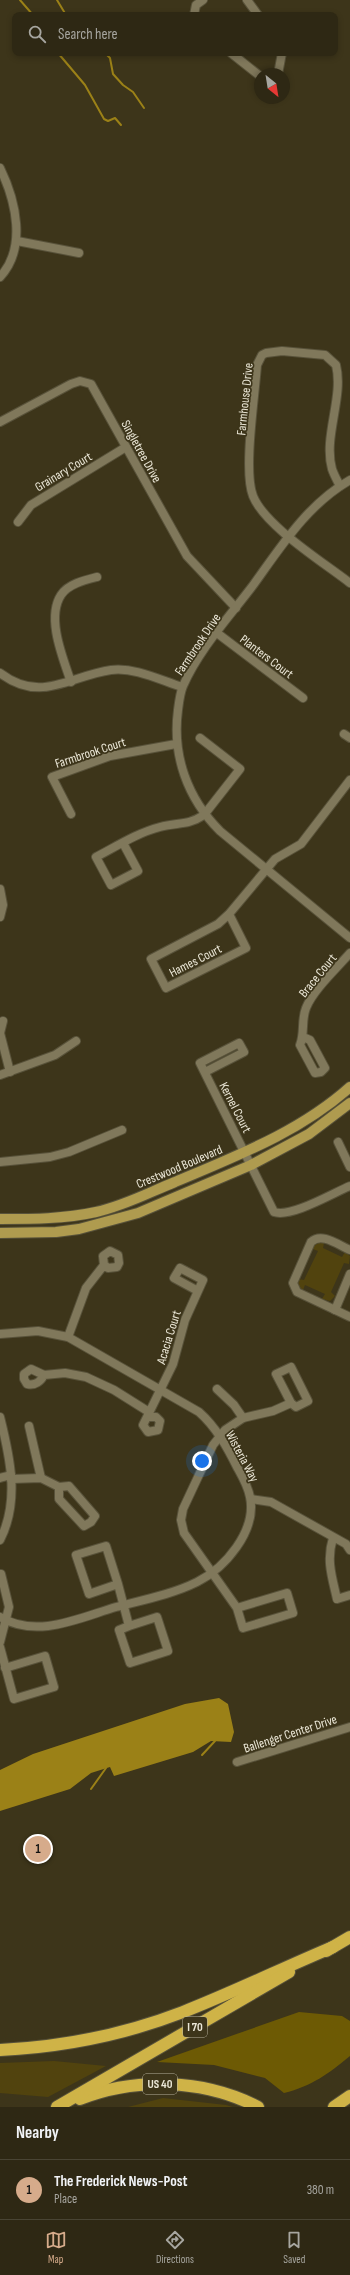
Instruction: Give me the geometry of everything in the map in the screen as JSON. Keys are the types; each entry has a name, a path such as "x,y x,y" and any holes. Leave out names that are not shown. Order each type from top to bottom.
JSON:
{"highway":[{"name":"I 70","path":"57,2107 350,1937"},
{"path":"0,2050 75,2041 144,2024 219,1997 333,1947"},
{"name":"US 40","path":"62,2107 109,2091 151,2084 173,2084 218,2091 258,2107"},
{"path":"334,2107 350,2096"}],"main road":[{"name":"Crestwood Boulevard","path":"0,1219 52,1218 97,1212 121,1204 246,1153 302,1123 350,1087"},
{"name":"Crestwood Boulevard","path":"0,1233 56,1232 99,1225 138,1213 251,1165 309,1134 350,1103"}],"street":[{"path":"195,12 196,6 203,0"},
{"path":"248,0 256,12"},
{"path":"235,56 254,71"},
{"path":"279,68 281,56"},
{"path":"0,168 10,193 14,212 17,241 5,272 0,277"},
{"path":"17,241 79,253"},
{"name":"Farmhouse Drive","path":"289,536 265,515 253,498 249,479 257,366 262,356 266,352 325,355 330,357 336,364 336,395 330,454 332,469 340,486"},
{"name":"Singletree Drive","path":"0,422 80,381 91,384 188,556 236,608"},
{"name":"Grainary Court","path":"18,522 31,505 126,447"},
{"name":"Farmbrook Drive","path":"350,480 340,486 303,518 217,632 182,687 177,718 176,744 182,771 204,815 220,831 350,938"},
{"path":"289,536 350,583"},
{"path":"70,682 57,639 58,603 62,594 68,588 78,582 97,577"},
{"name":"Planters Court","path":"217,632 303,698"},
{"path":"0,673 19,684 39,688 56,687 111,670 124,670 182,687"},
{"path":"123,843 138,871 111,885 96,857 142,833 162,826 189,824 204,815 240,769 200,738"},
{"name":"Farmbrook Court","path":"71,814 52,777 110,756 176,744"},
{"name":"Hames Court","path":"229,914 246,948 166,988 151,959 218,924 229,914 280,854 294,850 301,844 350,780"},
{"path":"0,889 4,905 0,917"},
{"name":"Brace Court","path":"303,1037 303,1019 308,1004 350,953"},
{"path":"3,1021 0,1033 10,1072"},
{"path":"0,1075 55,1055 76,1041"},
{"name":"Kernel Court","path":"205,1072 244,1052 241,1045 239,1043 200,1063 246,1153 270,1207 279,1214 295,1210 350,1186"},
{"path":"0,1162 50,1157 69,1152 122,1130"},
{"path":"338,1142 350,1167"},
{"path":"350,1250 321,1237 315,1238 311,1242 293,1283 297,1292 350,1317"},
{"path":"68,1337 83,1294 91,1279 104,1265"},
{"path":"335,1310 350,1274"},
{"name":"Acacia Court","path":"44,1375 65,1373 86,1377 114,1390 148,1414 174,1364 184,1320 198,1291"},
{"name":"Wisteria Way","path":"0,1334 38,1331 68,1337 200,1412 219,1436 241,1474 250,1499 245,1531 239,1545 231,1556 212,1573 189,1586 43,1627 28,1627 3,1618"},
{"path":"291,1367 308,1400 296,1407 291,1403 276,1374 291,1367"},
{"path":"217,1390 234,1405 243,1418"},
{"path":"237,1608 287,1593 293,1613 243,1628 237,1608 184,1532 181,1520 183,1509 209,1452 219,1436 225,1430 243,1418 273,1412 291,1403"},
{"path":"0,1417 8,1448 12,1504 0,1540"},
{"path":"29,1426 42,1478"},
{"path":"0,1478 42,1478 59,1487 69,1486 95,1516 91,1522 84,1526 59,1499 59,1487"},
{"path":"250,1499 271,1502 346,1544 350,1550"},
{"path":"333,1538 329,1550 329,1565 337,1599 350,1595"},
{"path":"118,1584 89,1594 76,1555 106,1546 118,1584 129,1626"},
{"path":"0,1642 3,1618 8,1599 1,1574"},
{"path":"157,1617 168,1651 130,1663 119,1630 129,1626 157,1617"},
{"path":"0,1647 5,1668 14,1699 54,1687 44,1656 5,1668"},
{"name":"Ballenger Center Drive","path":"237,1762 350,1727"}],"shaded area":[{"path":"320,1242 324,1243 323,1248 342,1257 345,1252 350,1256 349,1264 344,1263 331,1292 335,1296 330,1301 322,1299 325,1294 305,1285 303,1290 298,1286 298,1279 304,1280 318,1251 313,1249 313,1246"},
{"path":"219,1698 228,1704 234,1732 231,1742 211,1741 193,1752 114,1776 110,1767 91,1773 70,1789 0,1811 0,1770 33,1754 185,1704"},
{"path":"299,2012 342,2016 350,2021 350,2056 319,2079 303,2087 284,2093 265,2078 214,2065 157,2062"},
{"path":"54,2061 106,2066 48,2097 0,2093 0,2063"},
{"path":"163,2098 226,2105 233,2107 128,2107"}],"waterway":[{"path":"20,0 30,12"},
{"path":"57,0 64,12"},
{"path":"61,56 85,85 104,119 108,121 115,118 121,125"},
{"path":"108,56 110,58 113,74 123,85 133,92 144,108"},
{"path":"202,1755 215,1741"},
{"path":"91,1789 106,1768"}],"place":[{"name":"The Frederick News-Post","path":"38,1849"}]}
